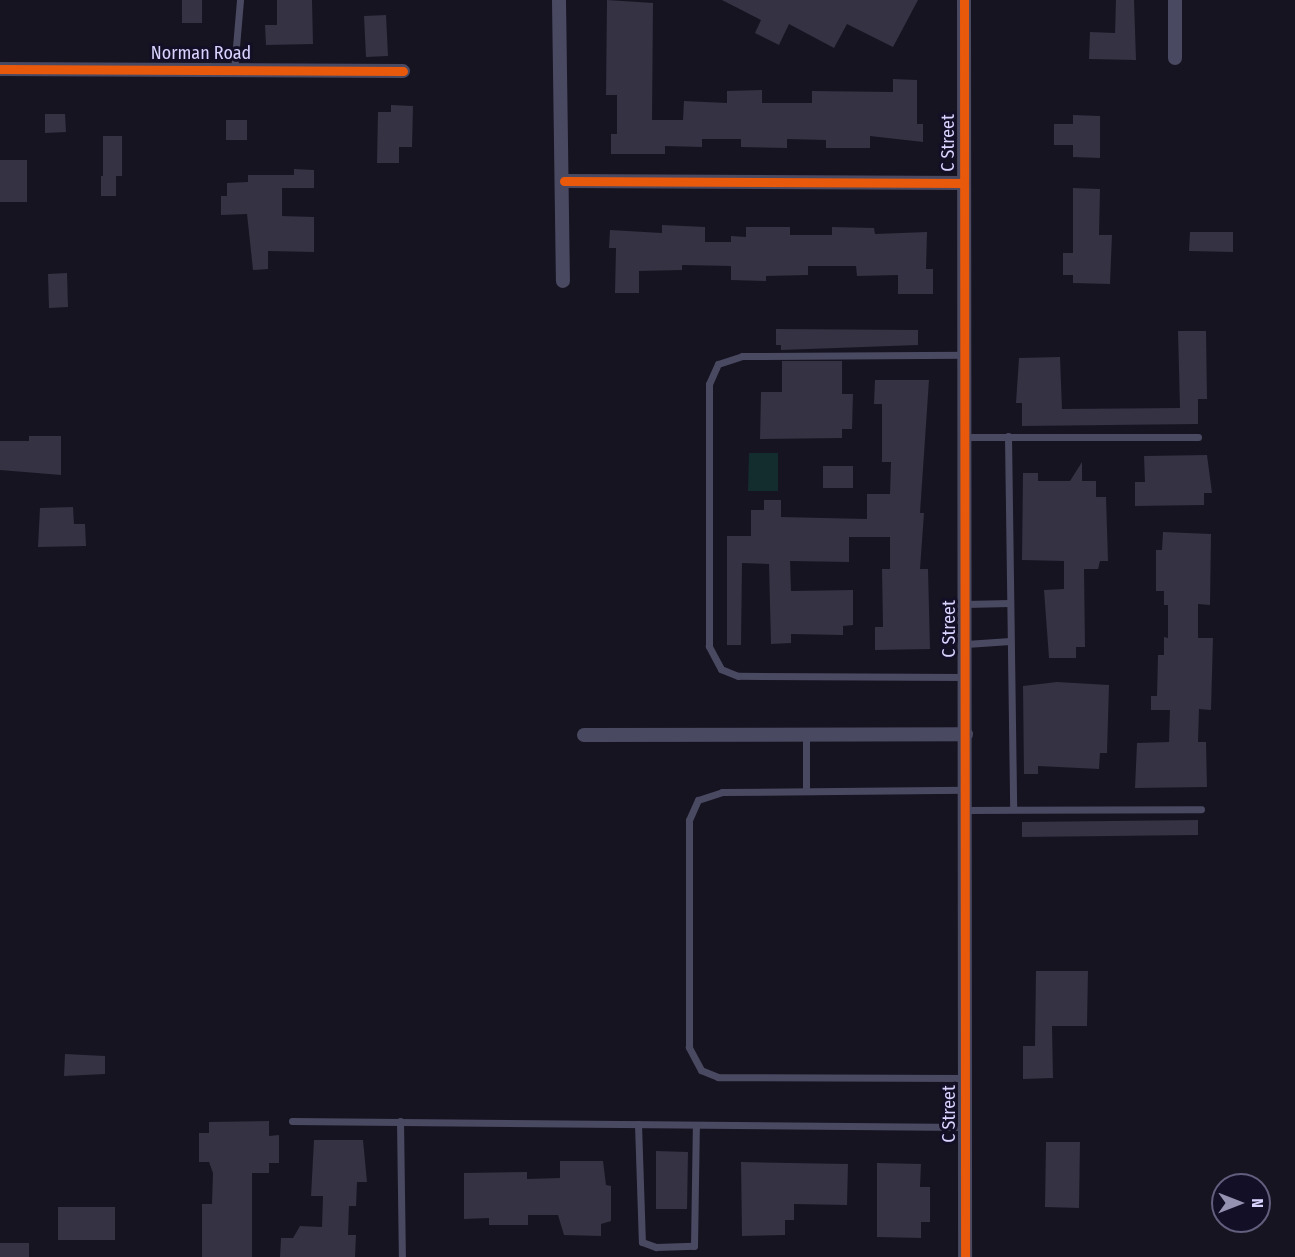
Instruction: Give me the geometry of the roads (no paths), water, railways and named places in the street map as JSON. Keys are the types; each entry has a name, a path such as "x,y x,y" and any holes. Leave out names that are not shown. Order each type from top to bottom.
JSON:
{"street":[{"path":"559,0 564,181 563,280"},
{"name":"C Street","path":"964,0 965,1257"},
{"path":"1175,0 1175,58"},
{"name":"Norman Road","path":"0,69 403,71"},
{"path":"564,181 964,183"},
{"path":"584,735 966,734"}],"lane":[{"path":"234,70 240,0"},
{"path":"965,355 742,356 718,364 709,384 709,646 722,669 738,676 966,677"},
{"path":"1008,436 1012,809"},
{"path":"965,437 1198,437"},
{"path":"965,604 1010,603"},
{"path":"966,644 1011,641"},
{"path":"806,734 806,791"},
{"path":"965,1078 718,1077 695,1064 689,1047 691,809 708,794 722,792 966,790"},
{"path":"966,810 1201,809"},
{"path":"292,1121 965,1127"},
{"path":"400,1121 402,1257"},
{"path":"638,1124 642,1242 656,1247 694,1246 696,1125"}]}
